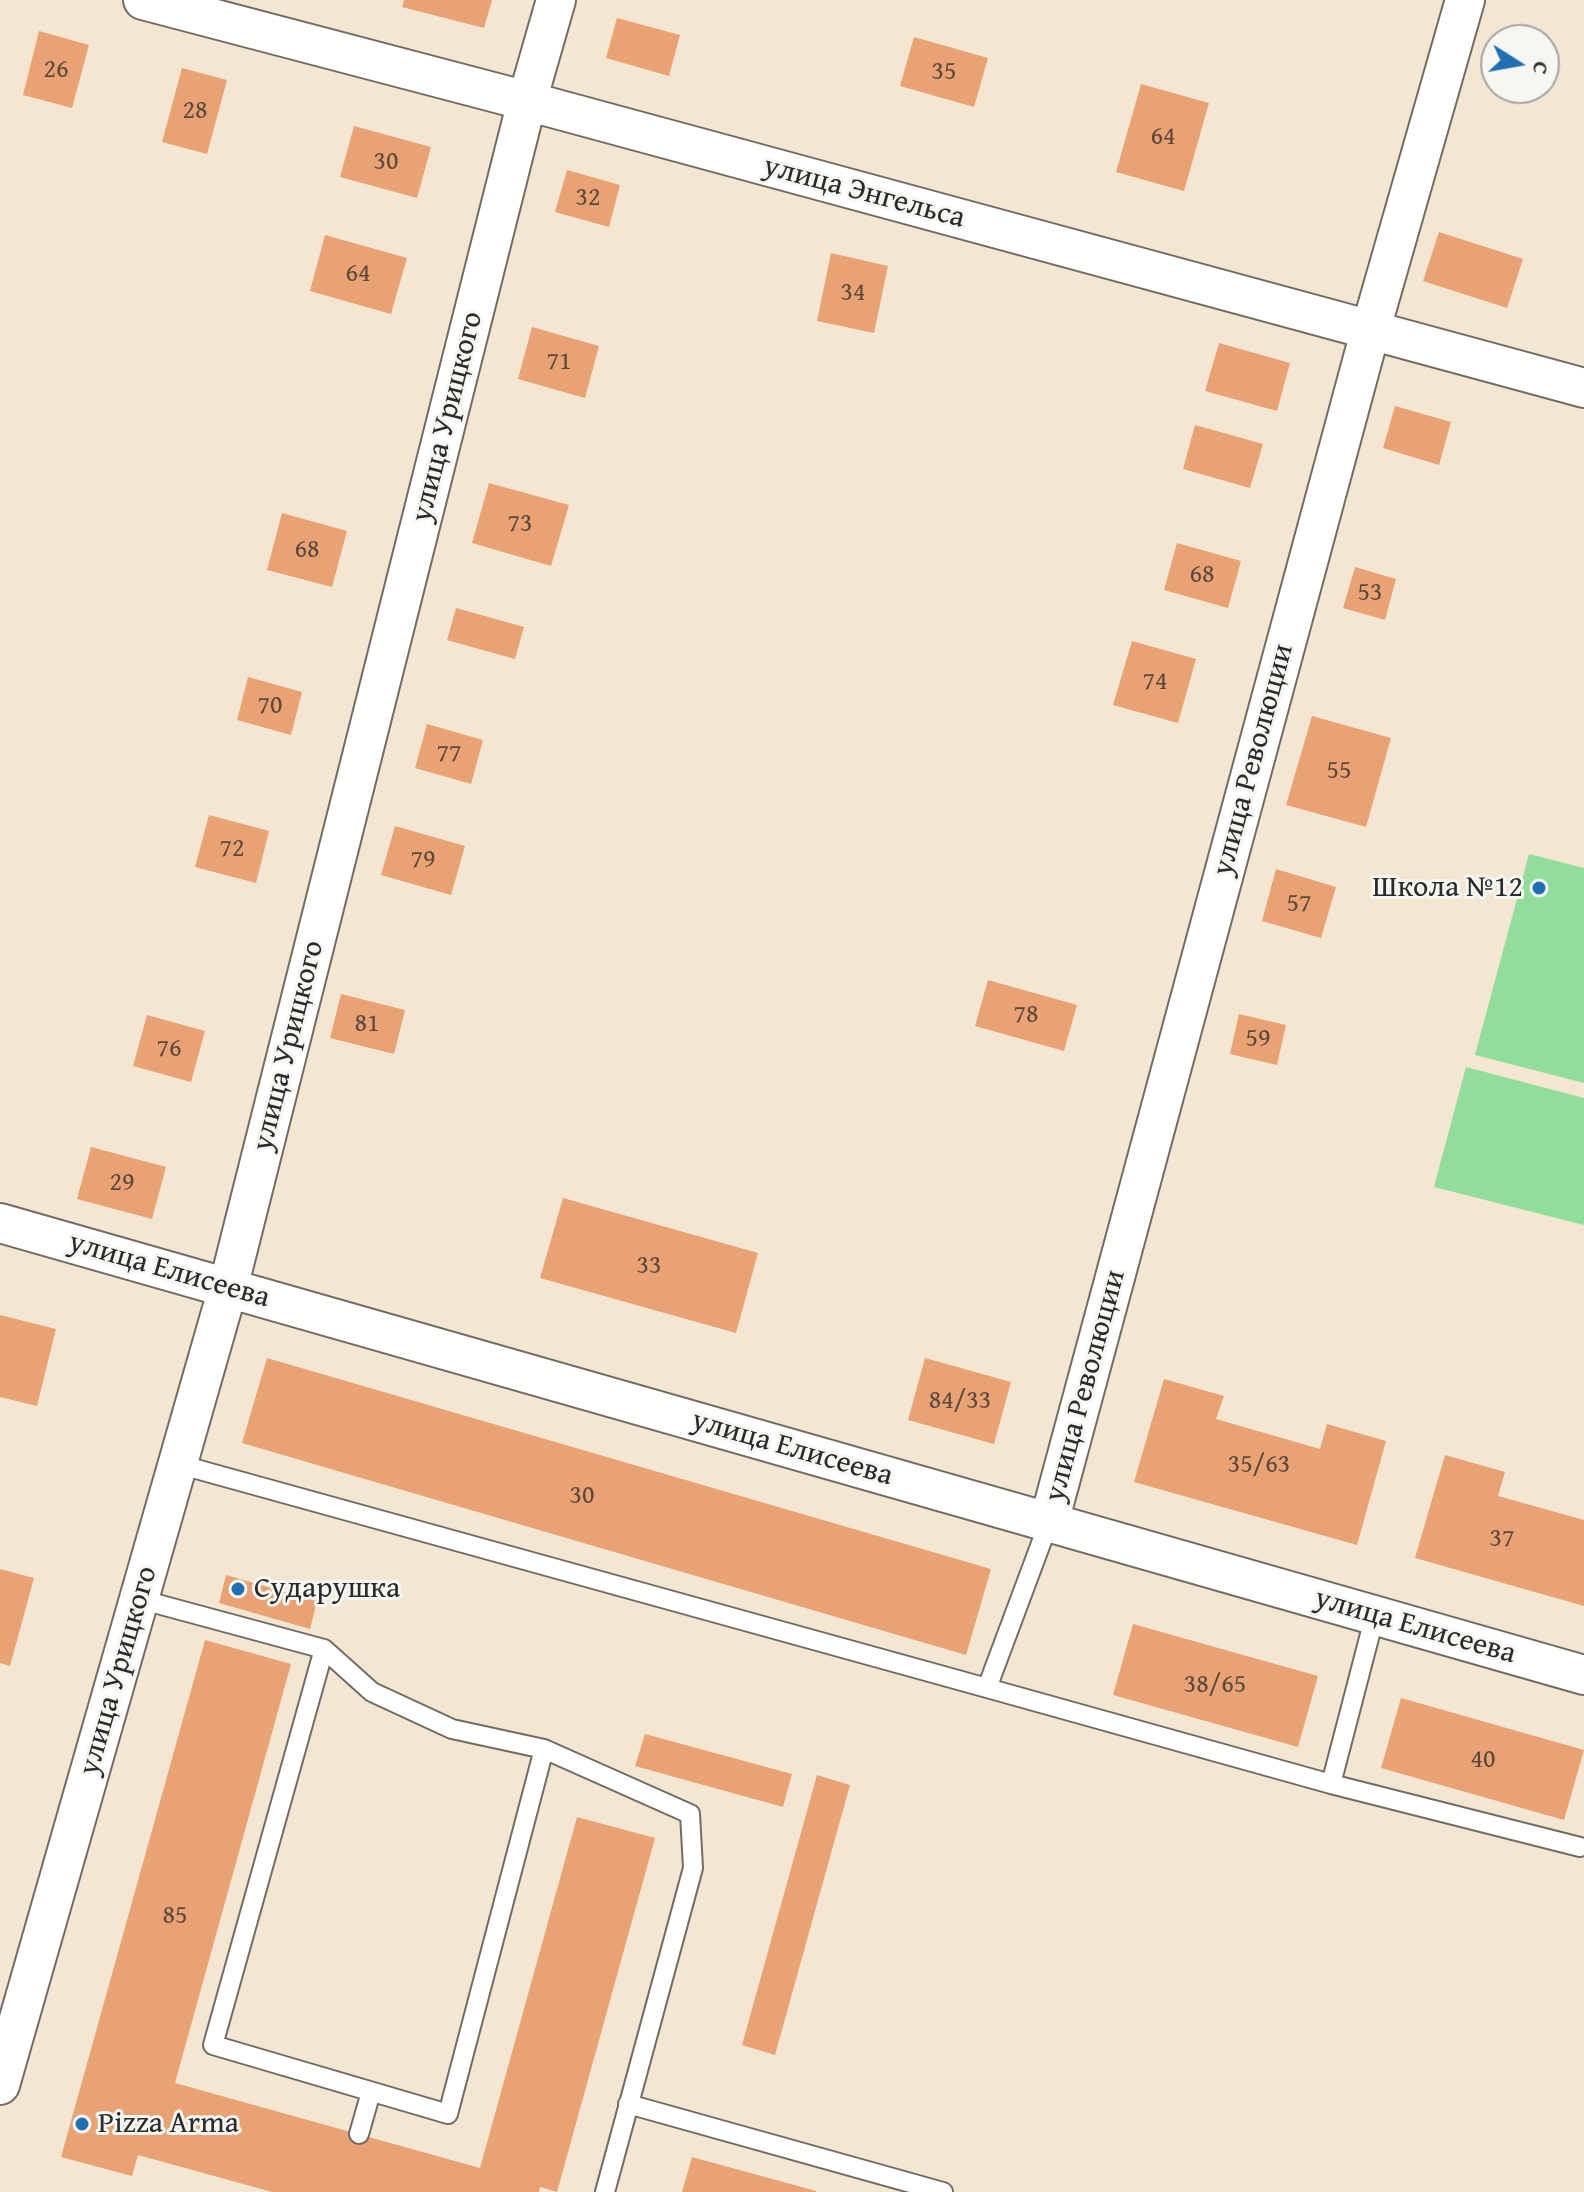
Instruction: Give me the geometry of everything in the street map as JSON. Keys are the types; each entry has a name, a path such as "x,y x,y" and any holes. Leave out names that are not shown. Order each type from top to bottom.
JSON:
{"street":[{"name":"улица Энгельса","path":"143,0 1584,388"},
{"name":"улица Урицкого","path":"0,2085 228,1288 527,101 556,0"},
{"name":"улица Революции","path":"1049,1522 1370,332 1465,0"},
{"name":"улица Елисеева","path":"0,1223 1584,1675"}],"lane":[{"path":"178,1464 1331,1784 1580,1847"},
{"path":"987,1688 1049,1522"},
{"path":"139,1599 324,1649 372,1692 452,1729 544,1749 690,1814 693,1868 605,2192"},
{"path":"1331,1784 1375,1615"},
{"path":"324,1649 213,2045 448,2114 544,1749"},
{"path":"359,2134 371,2092"},
{"path":"628,2104 943,2192"}],"green space":[{"path":"1529,854 1584,868 1584,1083 1475,1055"},
{"path":"1466,1067 1584,1098 1584,1225 1434,1187"}],"building":[{"path":"404,0 492,0 484,28 402,7"},
{"path":"617,18 680,35 669,76 606,58"},
{"path":"39,31 89,45 72,108 23,95"},
{"path":"914,37 988,58 974,107 900,86"},
{"path":"182,68 227,80 207,154 162,142"},
{"path":"1141,84 1209,103 1184,191 1116,172"},
{"path":"354,126 431,147 417,198 340,177"},
{"path":"567,170 620,185 609,227 555,212"},
{"path":"1439,232 1523,259 1507,308 1423,281"},
{"path":"325,235 407,258 391,314 310,291"},
{"path":"831,253 888,266 874,333 817,321"},
{"path":"532,327 599,346 585,398 518,379"},
{"path":"1219,343 1290,363 1277,411 1205,391"},
{"path":"1395,406 1451,422 1439,465 1383,448"},
{"path":"1195,425 1263,444 1250,488 1183,469"},
{"path":"489,483 569,505 551,566 472,543"},
{"path":"282,513 347,531 332,587 267,570"},
{"path":"1177,543 1241,561 1228,608 1164,590"},
{"path":"1355,567 1396,579 1385,620 1343,608"},
{"path":"456,608 524,627 515,659 447,640"},
{"path":"1132,641 1196,659 1178,723 1113,705"},
{"path":"248,677 302,692 291,735 237,720"},
{"path":"1312,716 1391,738 1366,827 1286,805"},
{"path":"427,724 483,740 471,784 415,768"},
{"path":"209,815 269,831 256,883 195,867"},
{"path":"395,826 465,846 451,895 381,875"},
{"path":"1276,869 1336,887 1321,938 1262,921"},
{"path":"988,980 1077,1005 1064,1051 975,1026"},
{"path":"341,994 405,1010 394,1054 330,1038"},
{"path":"1239,1014 1286,1025 1277,1065 1230,1054"},
{"path":"147,1015 205,1031 191,1082 133,1066"},
{"path":"91,1147 166,1167 152,1219 77,1199"},
{"path":"563,1198 758,1253 736,1333 540,1278"},
{"path":"0,1315 56,1329 37,1406 0,1397"},
{"path":"267,1358 991,1569 966,1655 242,1443"},
{"path":"925,1358 1011,1382 994,1444 908,1420"},
{"path":"1164,1379 1224,1396 1216,1419 1320,1449 1327,1424 1386,1441 1357,1545 1134,1482"},
{"path":"1445,1455 1505,1472 1498,1496 1584,1520 1584,1606 1415,1558"},
{"path":"0,1569 34,1578 10,1666 0,1663"},
{"path":"226,1575 317,1601 310,1629 219,1603"},
{"path":"1133,1624 1318,1676 1298,1747 1113,1695"},
{"path":"205,1640 291,1664 175,2083 480,2168 577,1817 655,1838 557,2192 540,2187 539,2192 272,2192 138,2155 132,2176 61,2157"},
{"path":"1401,1698 1584,1750 1564,1820 1381,1768"},
{"path":"645,1734 792,1774 783,1807 635,1766"},
{"path":"817,1775 850,1785 775,2055 742,2045"},
{"path":"692,2157 816,2191 816,2192 682,2192"}],"place":[{"name":"Школа №12","path":"1539,888"},
{"name":"Сударушка","path":"238,1589"},
{"name":"Pizza Arma","path":"82,2124"}]}
